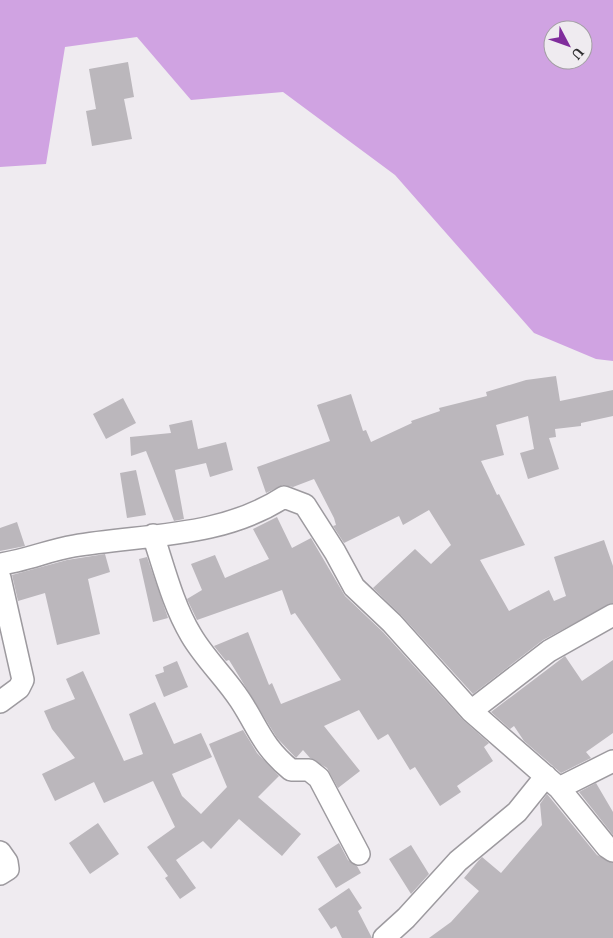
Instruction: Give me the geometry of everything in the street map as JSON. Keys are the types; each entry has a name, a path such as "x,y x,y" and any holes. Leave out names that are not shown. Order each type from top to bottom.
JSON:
{"street":[{"path":"0,564 72,546 216,528 263,511 284,497 304,506 335,552 354,587 392,622 472,711 553,782 607,847 613,851"},
{"path":"153,535 179,612 191,635 231,686 264,744 291,770 309,770 319,778 359,854"},
{"path":"0,578 22,680 19,688 0,702"},
{"path":"472,711 549,651 613,615"},
{"path":"384,938 406,918 458,861 553,782 613,761"},
{"path":"0,852 8,866 0,874"}],"shaded area":[{"path":"0,0 613,0 613,361 596,359 534,333 395,175 283,92 191,100 137,37 65,47 46,164 0,167"}],"building":[{"path":"128,62 134,97 124,99 132,139 92,146 86,111 96,109 89,69"},
{"path":"556,376 560,401 613,390 613,416 581,423 581,426 555,429 556,437 549,438 559,469 528,479 520,453 534,449 528,416 496,425 504,455 481,461 497,495 499,494 525,545 480,560 509,611 549,590 554,601 566,596 554,557 604,540 613,566 613,603 543,640 473,694 401,615 373,588 415,549 431,564 451,545 429,510 403,525 399,516 344,543 333,526 336,525 334,518 314,479 293,487 283,485 266,493 257,467 330,441 317,405 351,394 363,431 366,430 371,442 412,423 411,421 440,411 439,408 487,396 486,392 526,380"},
{"path":"123,398 136,423 106,439 93,414"},
{"path":"192,420 198,449 226,442 233,470 210,477 206,463 175,470 184,519 174,521 146,451 131,456 130,437 171,433 169,425"},
{"path":"136,470 146,515 127,518 120,473"},
{"path":"277,517 292,548 311,538 345,596 383,632 462,719 489,743 484,747 493,761 457,786 461,792 440,806 415,767 410,770 388,734 378,740 359,710 324,726 360,771 338,788 327,768 310,758 303,750 296,758 277,738 229,660 226,661 214,646 248,632 269,685 272,683 281,704 341,680 295,613 291,615 282,590 197,620 187,599 202,590 191,564 215,555 225,578 269,559 253,529"},
{"path":"17,522 25,546 0,551 0,528"},
{"path":"105,554 110,572 88,579 100,634 57,645 45,593 18,601 12,575 67,560"},
{"path":"147,557 168,618 153,622 139,559"},
{"path":"565,656 582,681 613,660 613,733 586,752 591,758 561,773 524,741 514,726 510,729 491,712"},
{"path":"177,661 188,687 164,697 155,675 164,672 163,667"},
{"path":"83,671 124,761 143,754 129,714 155,702 174,744 201,733 212,757 172,774 182,796 201,814 227,787 209,744 243,730 257,753 279,776 258,797 301,834 282,856 239,819 211,849 203,841 176,860 196,888 180,899 165,878 168,876 147,847 175,827 153,781 104,803 94,782 55,801 42,774 75,758 52,729 44,711 75,699 66,679"},
{"path":"596,783 613,812 613,835 579,792"},
{"path":"547,794 597,855 613,863 613,938 429,938 451,922 479,891 464,878 482,857 501,873 542,825 540,804"},
{"path":"98,823 119,854 90,874 69,843"},
{"path":"339,843 348,860 357,866 361,873 336,888 317,857"},
{"path":"411,845 429,874 411,894 389,859"},
{"path":"349,888 362,908 358,911 372,938 342,938 336,926 331,929 318,909"}]}
